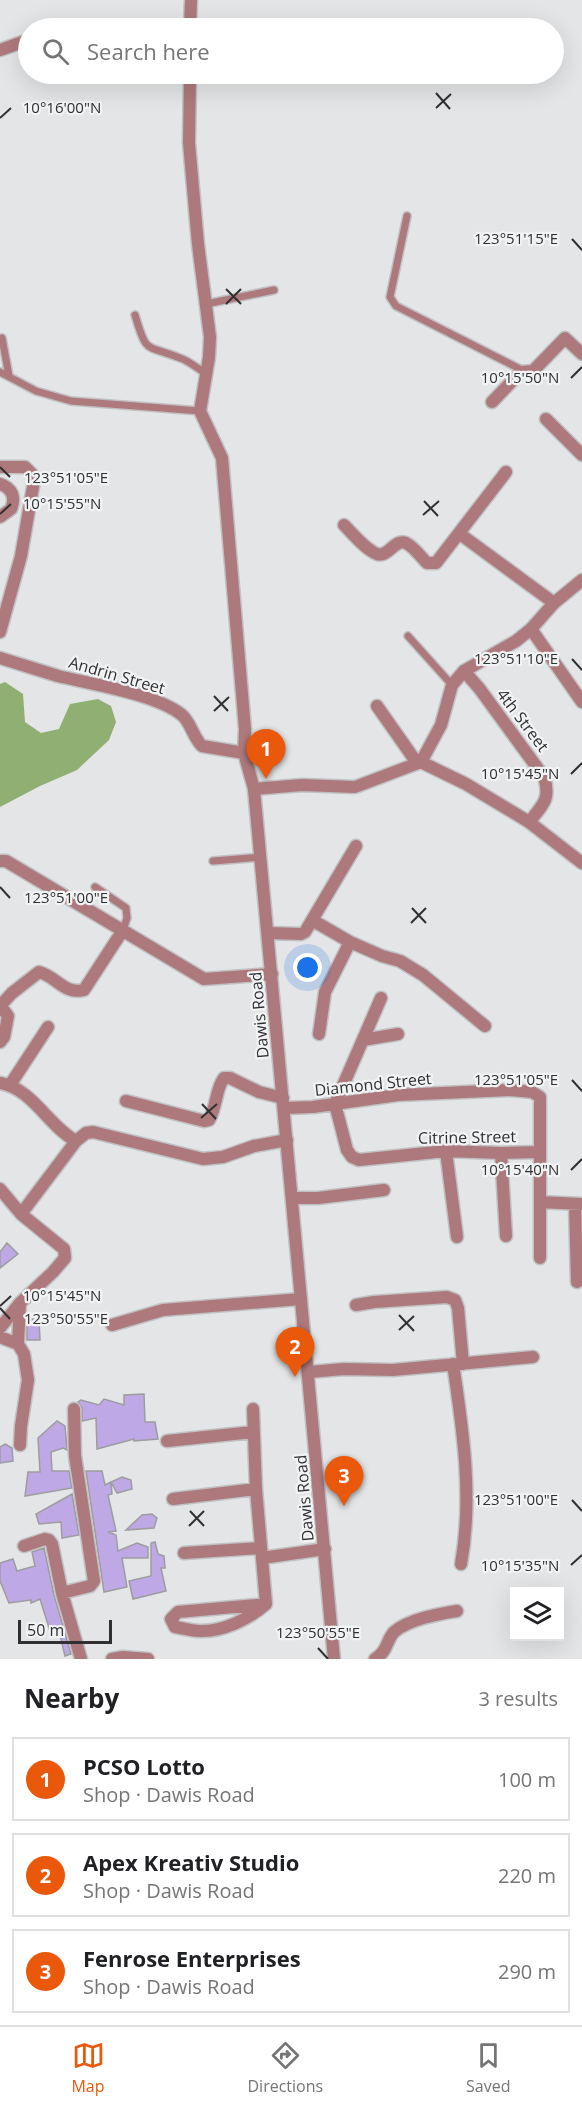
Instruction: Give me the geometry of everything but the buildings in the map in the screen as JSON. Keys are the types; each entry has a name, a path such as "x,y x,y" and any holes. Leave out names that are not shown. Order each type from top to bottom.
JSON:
{"street":[{"path":"190,18 191,0"},
{"path":"0,50 18,44"},
{"path":"190,84 189,143 198,244 210,337 200,411"},
{"path":"492,402 518,375 524,371 530,373 533,371 565,338 582,354"},
{"name":"Dawis Road","path":"200,411 222,458 245,729 244,753 254,789 261,856 334,1659"},
{"path":"546,419 582,455"},
{"path":"0,467 25,467 32,474 34,481 21,556 0,632"},
{"path":"344,525 375,553 383,554 403,542 431,564 436,562 460,534 506,472"},
{"path":"0,484 9,489 14,499 8,513 0,517"},
{"path":"13,504 29,509"},
{"path":"460,534 554,603"},
{"path":"254,789 302,785 356,787 419,763 441,725 452,685 464,671 516,641 531,629 554,603 582,580"},
{"path":"531,629 582,702"},
{"name":"Andrin Street","path":"0,658 166,705 187,720 194,736 202,746 244,753"},
{"name":"4th Street","path":"464,671 544,777 548,789 545,802 529,822"},
{"path":"377,706 419,763 466,784 529,822 582,863"},
{"path":"268,933 301,934 305,932 356,846"},
{"path":"0,861 6,861 204,979 272,974"},
{"path":"312,920 350,942 400,961 423,975 485,1026"},
{"path":"0,1042 4,1037 8,1016 0,1005 12,993 39,972 61,986 77,991 84,990 123,930"},
{"path":"319,1034 325,992 350,942"},
{"path":"335,1104 381,998"},
{"path":"48,1027 5,1084 37,1105 76,1141"},
{"path":"363,1040 398,1034"},
{"name":"Diamond Street","path":"126,1101 204,1121 210,1120 213,1114 220,1084 224,1078 230,1078 283,1103 313,1107 398,1095 511,1090 537,1094 540,1097 539,1152"},
{"name":"Citrine Street","path":"335,1104 347,1150 352,1157 360,1160 447,1150 501,1154 539,1152"},
{"path":"21,1214 76,1141 86,1133 93,1131 203,1159 223,1157 254,1146 287,1140"},
{"path":"447,1150 457,1237"},
{"path":"539,1152 540,1257"},
{"path":"501,1154 506,1236"},
{"path":"0,1189 21,1214 64,1249 65,1258 20,1303 0,1328"},
{"path":"292,1198 318,1198 384,1190"},
{"path":"540,1202 579,1204 577,1282"},
{"path":"356,1305 447,1298 455,1300 458,1308 458,1364 466,1484 465,1541 461,1564"},
{"path":"112,1325 163,1310 301,1299"},
{"path":"20,1303 18,1344 24,1354 28,1380 20,1446"},
{"path":"0,1337 18,1344"},
{"path":"309,1372 344,1369 393,1370 533,1357"},
{"path":"62,1593 90,1586 94,1581 75,1456 74,1409"},
{"path":"253,1409 256,1489 266,1604"},
{"path":"166,1441 253,1432"},
{"path":"173,1498 256,1489"},
{"path":"24,1546 45,1539 52,1544 62,1593 81,1659"},
{"path":"184,1553 261,1553 325,1549"},
{"path":"266,1604 247,1619 213,1630 199,1631 176,1627 171,1619 178,1612 266,1604"},
{"path":"375,1659 386,1649 391,1636 397,1630 426,1617 457,1611"},
{"path":"111,1659 123,1657 143,1659"}],"lane":[{"path":"407,216 390,297 396,306 524,371"},
{"path":"206,304 274,290"},
{"path":"135,315 142,339 149,347 182,358 205,373"},
{"path":"2,338 9,376"},
{"path":"0,372 36,391 71,401 200,411"},
{"path":"408,636 452,685"},
{"path":"213,861 261,856"},
{"path":"95,886 126,908 127,918 123,930"}],"green space":[{"path":"5,682 23,694 25,722 41,733 59,729 70,704 98,699 111,706 116,722 109,740 77,770 0,807 0,684"}],"place":[{"name":"PCSO Lotto","path":"266,779"},
{"name":"Apex Kreativ Studio","path":"295,1377"},
{"name":"Fenrose Enterprises","path":"344,1506"}]}
